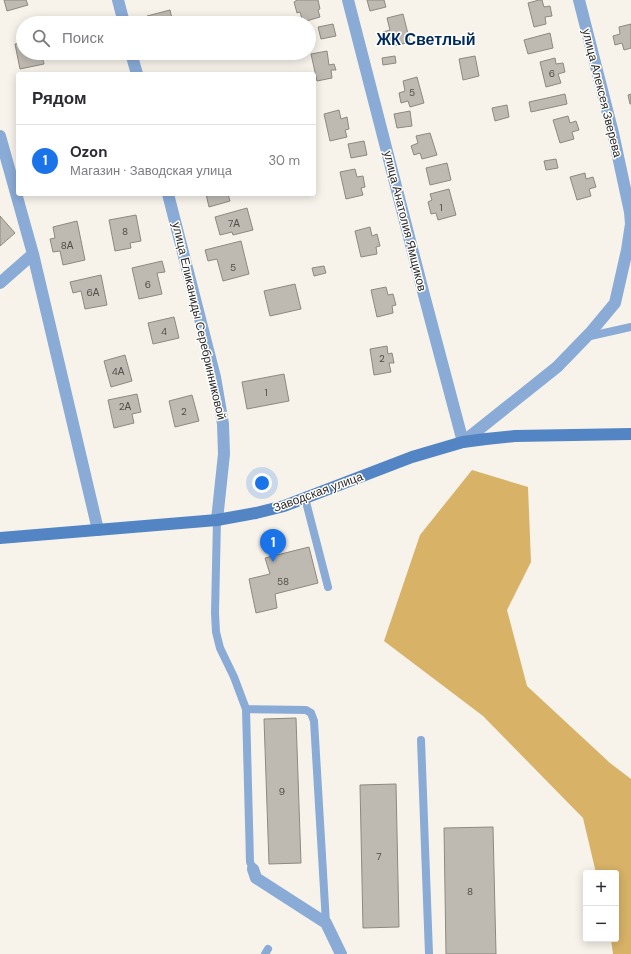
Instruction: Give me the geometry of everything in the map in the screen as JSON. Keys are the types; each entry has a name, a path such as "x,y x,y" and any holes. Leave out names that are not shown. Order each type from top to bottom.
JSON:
{"street":[{"path":"118,0 122,16"},
{"name":"улица Анатолия Ямщиков","path":"348,0 463,442"},
{"name":"улица Алексея Зверева","path":"579,0 613,133 630,212 627,250 615,303 586,337"},
{"path":"133,60 136,72"},
{"path":"0,136 16,193"},
{"path":"17,196 33,254 98,530"},
{"name":"улица Еликаниды Серебринниковой","path":"169,196 215,378 223,424 224,454 218,520"},
{"path":"0,283 33,254"},
{"path":"463,442 557,367 586,337"},
{"name":"Заводская улица","path":"0,538 218,520 268,510 305,498 412,457 463,442 486,438 631,434"},
{"path":"253,869 256,878 326,923 336,947 341,954"}],"lane":[{"path":"586,337 631,327"},
{"path":"305,498 328,587"},
{"path":"218,520 215,613 216,632 220,648 246,709 250,862 253,869"},
{"path":"246,709 306,710 311,713 313,717 326,923"},
{"path":"421,740 429,954"}],"shaded area":[{"path":"472,470 528,487 531,562 507,610 527,686 610,763 631,779 631,954 613,954 611,942 619,942 619,870 595,870 583,818 483,716 384,641 420,535"}],"building":[{"path":"4,0 26,0 28,5 7,11"},
{"path":"297,0 318,0 320,17 316,18 316,16 301,16 300,12 297,13 294,2"},
{"path":"367,0 384,0 386,7 370,11"},
{"path":"542,0 544,7 550,6 552,16 545,17 546,24 534,27 528,3"},
{"path":"170,10 171,16 147,16"},
{"path":"403,14 410,42 394,46 392,40 385,41 383,32 390,30 387,18"},
{"path":"333,24 336,36 321,39 318,27"},
{"path":"631,24 631,48 624,50 622,43 615,45 613,36 620,34 619,27"},
{"path":"550,33 553,48 528,54 524,40"},
{"path":"327,51 329,65 334,64 336,70 331,70 332,78 317,81 312,60 316,60 316,53"},
{"path":"395,56 396,63 383,65 382,58"},
{"path":"475,56 479,76 463,80 459,59"},
{"path":"555,58 556,64 563,63 565,72 558,74 561,83 546,87 540,62"},
{"path":"18,60 43,60 44,64 20,69"},
{"path":"417,77 424,103 410,107 408,101 401,103 399,93 405,91 403,81"},
{"path":"565,94 567,104 531,112 529,102"},
{"path":"631,94 631,104 630,104 628,95"},
{"path":"507,105 509,117 495,121 492,108"},
{"path":"339,110 341,119 347,117 349,129 345,130 347,137 330,141 324,114"},
{"path":"410,111 412,126 397,128 394,114"},
{"path":"568,116 570,123 576,121 579,130 572,132 574,139 560,143 553,120"},
{"path":"430,133 437,155 422,159 420,153 414,155 411,146 418,143 416,136"},
{"path":"364,141 367,155 351,158 348,144"},
{"path":"556,159 558,168 546,170 544,161"},
{"path":"447,163 451,180 430,185 426,168"},
{"path":"355,169 357,177 363,176 365,187 361,188 363,195 346,199 340,172"},
{"path":"585,173 586,179 593,177 596,187 589,189 591,196 577,200 570,177"},
{"path":"449,189 456,215 438,220 436,213 431,214 428,202 432,200 430,194"},
{"path":"206,196 229,196 230,201 209,207"},
{"path":"247,208 253,230 233,235 232,232 220,235 215,217"},
{"path":"136,215 141,241 130,243 131,248 115,251 109,220"},
{"path":"0,216 15,233 0,246"},
{"path":"77,221 85,260 63,265 60,251 53,252 50,239 55,238 53,227"},
{"path":"370,227 372,236 377,234 380,246 376,247 377,254 361,257 355,231"},
{"path":"241,241 249,274 223,281 217,259 208,261 205,250"},
{"path":"162,261 165,272 157,273 162,294 139,299 132,268"},
{"path":"324,266 326,273 314,276 312,268"},
{"path":"101,275 107,305 85,309 81,291 73,293 70,282"},
{"path":"295,284 301,309 270,316 264,291"},
{"path":"386,287 388,295 393,294 396,305 392,306 393,313 377,317 371,290"},
{"path":"174,317 179,338 153,344 148,323"},
{"path":"387,346 388,354 392,353 394,363 389,363 391,372 374,375 370,349"},
{"path":"125,355 132,381 111,387 104,361"},
{"path":"284,374 289,401 247,409 242,382"},
{"path":"137,394 141,412 132,414 134,423 114,428 108,400"},
{"path":"192,395 199,421 175,427 169,401"},
{"path":"309,547 318,583 275,594 277,608 256,613 249,579 270,574 265,558"},
{"path":"296,718 301,863 269,864 264,719"},
{"path":"396,784 399,927 363,928 360,785"},
{"path":"493,827 496,954 446,954 444,828"}],"place":[{"name":"Ozon","path":"273,562"}],"district":[{"name":"ЖК Светлый","path":"426,39"}]}
